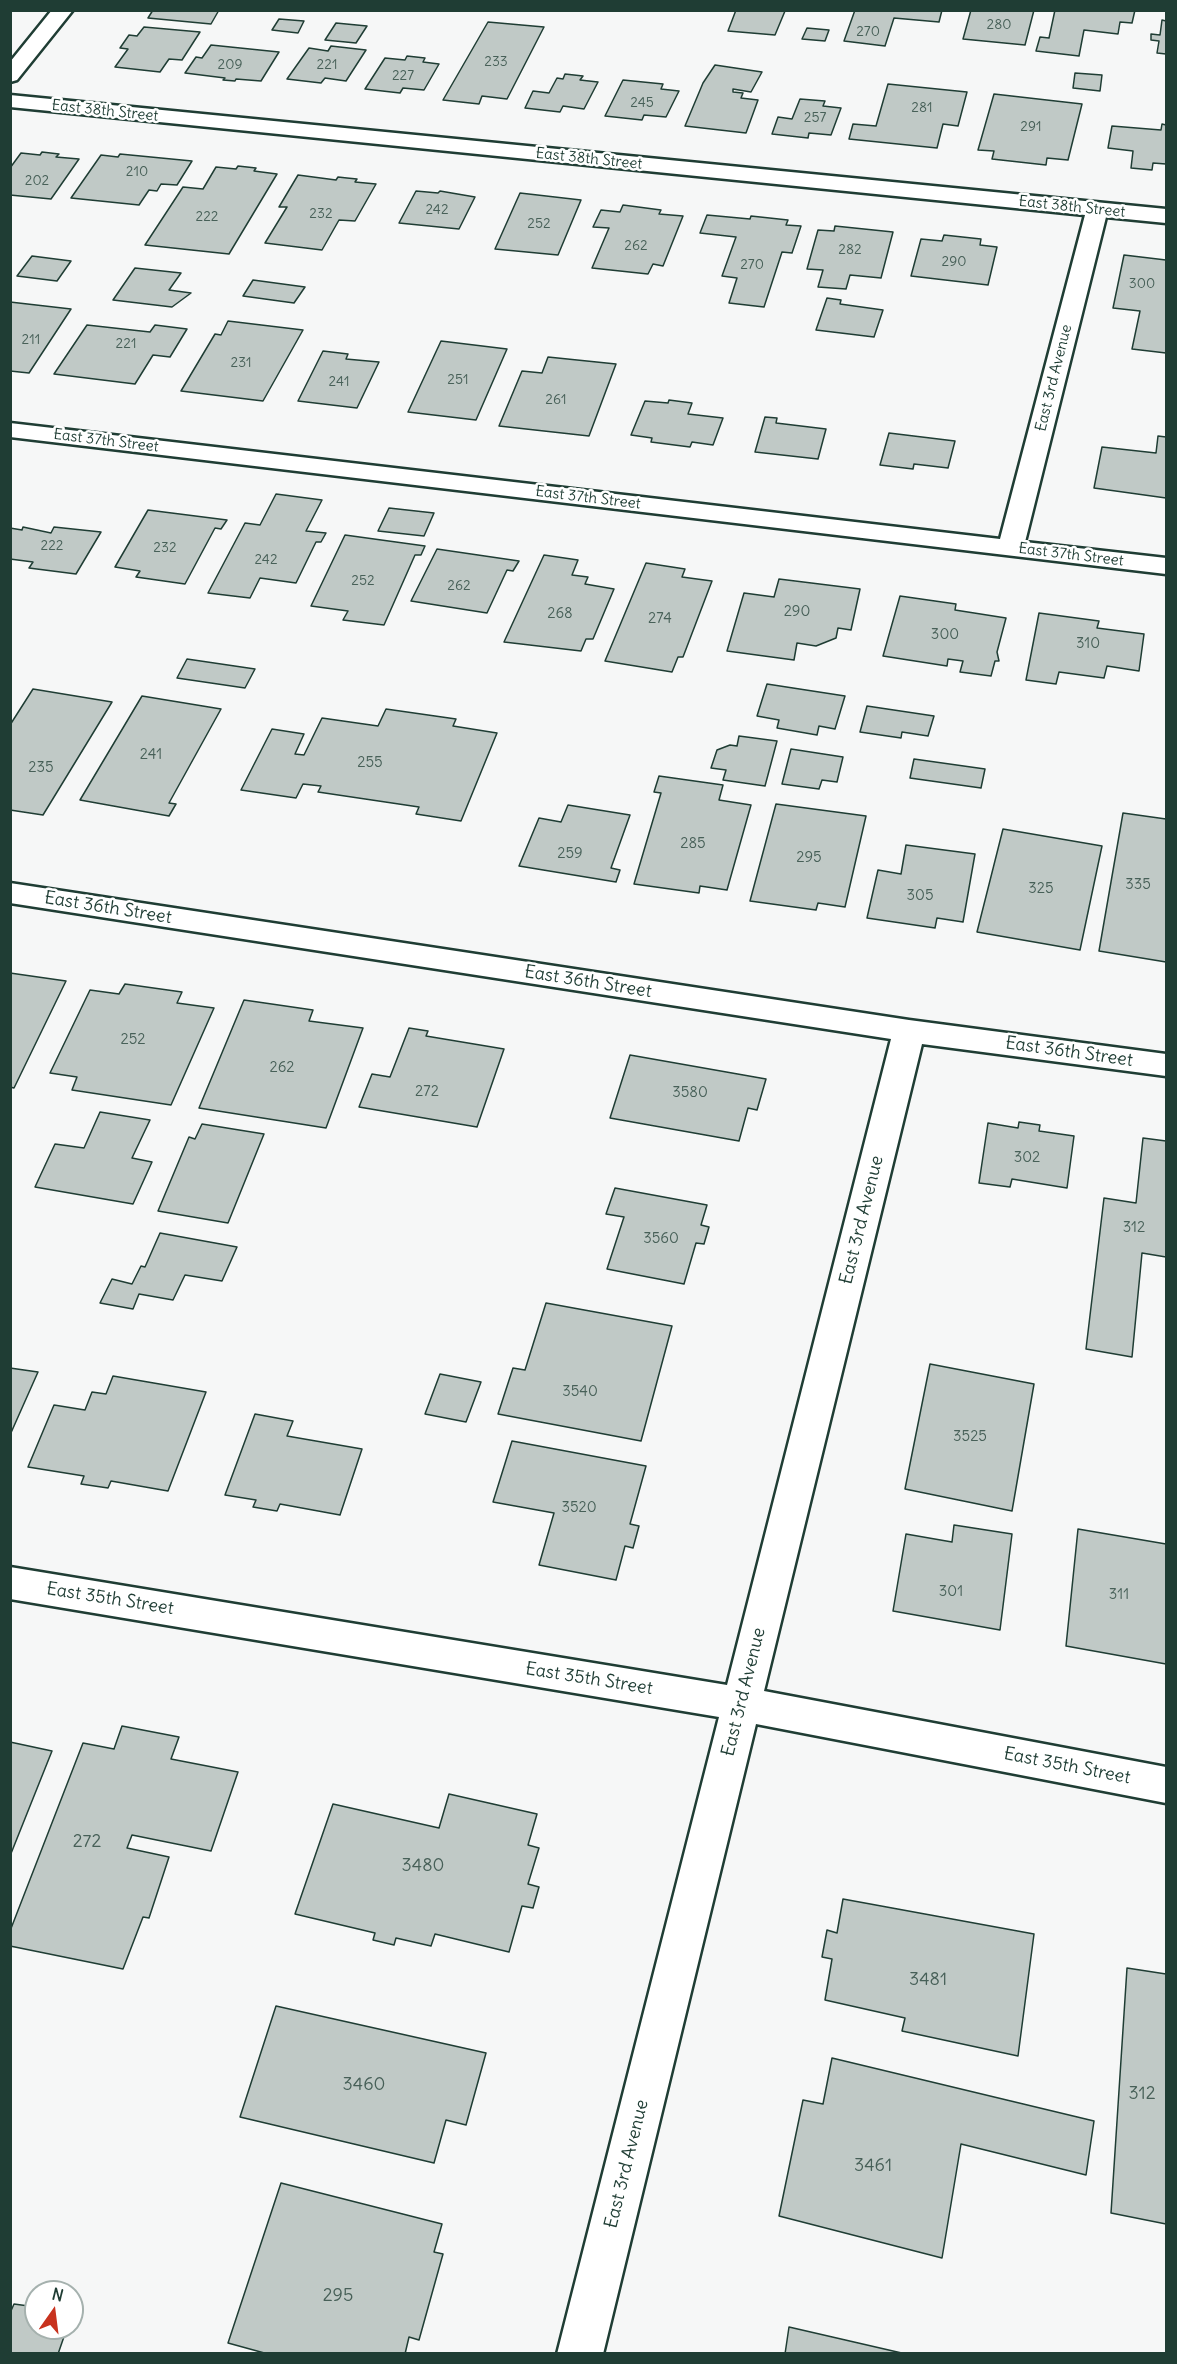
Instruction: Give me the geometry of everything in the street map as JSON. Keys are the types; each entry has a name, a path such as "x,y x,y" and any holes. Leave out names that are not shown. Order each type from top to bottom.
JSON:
{"street":[{"path":"10,76 63,10"},
{"name":"East 38th Street","path":"10,102 1167,216"},
{"name":"East 3rd Avenue","path":"1010,548 1097,209"},
{"name":"East 37th Street","path":"10,430 1167,566"},
{"name":"East 36th Street","path":"10,893 909,1031 1167,1065"},
{"name":"East 3rd Avenue","path":"580,2354 909,1031"},
{"name":"East 35th Street","path":"10,1583 741,1704 1167,1785"}],"building":[{"path":"153,10 219,10 211,24 148,18"},
{"path":"736,10 785,11 775,35 728,31"},
{"path":"855,10 942,10 939,22 894,18 885,46 844,41"},
{"path":"971,10 1034,10 1025,45 963,39"},
{"path":"1055,10 1135,10 1132,23 1120,22 1118,34 1084,30 1079,56 1036,51 1040,37 1049,38"},
{"path":"279,19 304,21 298,33 272,30"},
{"path":"1162,20 1166,21 1166,54 1157,53 1159,41 1151,40 1151,34 1160,35"},
{"path":"488,22 544,27 507,99 482,96 479,104 443,100"},
{"path":"336,23 367,26 356,43 325,40"},
{"path":"144,27 200,32 182,60 169,59 160,72 115,67 128,49 120,48 129,35 137,36"},
{"path":"807,28 829,30 825,41 802,39"},
{"path":"211,45 279,52 261,81 223,80 225,78 185,73 196,57 202,58"},
{"path":"331,46 366,50 346,81 325,78 321,83 287,79 309,48 328,51"},
{"path":"407,56 425,58 423,62 439,64 424,90 403,88 400,93 365,89 385,58 405,60"},
{"path":"715,65 762,72 751,92 733,89 733,92 743,93 741,98 758,100 746,133 685,126 703,83"},
{"path":"1075,73 1102,75 1100,91 1073,88"},
{"path":"565,74 583,76 580,80 598,82 584,109 563,106 560,112 525,108 533,91 549,93 557,78 563,79"},
{"path":"623,80 663,84 661,89 679,91 666,117 644,115 642,120 605,116"},
{"path":"888,84 967,92 958,126 943,124 937,148 849,139 853,124 876,126"},
{"path":"994,94 1082,104 1068,160 1047,158 1046,165 992,159 994,151 978,150"},
{"path":"800,99 825,101 823,106 841,108 831,135 809,133 808,138 772,134 778,117 792,119"},
{"path":"1162,124 1166,125 1166,164 1153,163 1152,170 1131,168 1133,151 1108,148 1112,126 1161,130"},
{"path":"42,152 59,154 56,157 79,159 51,199 10,195 10,168 21,153 40,155"},
{"path":"120,154 192,161 177,185 161,184 157,191 149,190 139,205 71,198 101,155 118,157"},
{"path":"238,166 277,174 229,254 145,245 183,187 203,189 216,167 236,169"},
{"path":"298,175 336,180 338,177 357,179 355,182 376,184 355,221 339,220 322,250 265,243 287,207 279,207"},
{"path":"416,191 438,193 440,191 475,197 459,229 399,223"},
{"path":"520,193 581,200 558,255 495,249"},
{"path":"623,205 661,210 659,214 683,216 663,266 653,264 648,274 592,268 609,228 593,227 601,210 620,212"},
{"path":"707,215 788,220 786,225 801,226 792,253 782,252 764,307 729,303 737,278 722,276 736,237 700,233"},
{"path":"835,226 893,232 881,278 850,275 846,289 818,287 823,270 807,269 818,230 834,231"},
{"path":"944,235 981,239 980,245 997,247 988,285 911,276 921,239 942,241"},
{"path":"1124,255 1166,260 1166,353 1132,349 1140,311 1113,308"},
{"path":"32,256 71,261 57,281 17,276"},
{"path":"135,268 181,273 169,290 191,293 172,307 113,300"},
{"path":"253,280 305,287 294,303 243,296"},
{"path":"827,298 841,300 840,304 883,310 874,337 816,330"},
{"path":"10,302 71,309 29,373 10,371"},
{"path":"228,321 303,330 263,401 181,391 215,334 221,335"},
{"path":"87,325 150,332 155,325 187,329 170,357 153,355 135,384 54,374"},
{"path":"441,341 507,349 476,420 408,412"},
{"path":"323,351 348,354 346,359 379,362 357,408 298,401"},
{"path":"548,357 616,364 589,436 499,426 522,371 542,373"},
{"path":"669,400 692,403 688,414 723,418 713,445 692,442 690,447 651,442 652,438 631,435 645,401 668,403"},
{"path":"765,417 777,418 776,423 826,429 818,459 755,452"},
{"path":"889,433 955,441 948,468 914,464 913,469 880,465"},
{"path":"1158,436 1166,437 1166,498 1094,488 1102,447 1156,453"},
{"path":"276,494 322,500 306,531 326,533 321,542 316,542 296,583 260,578 250,598 208,593 245,523 260,525"},
{"path":"389,508 434,513 424,536 378,531"},
{"path":"148,510 227,520 221,529 215,528 185,584 136,577 140,571 115,567"},
{"path":"23,527 51,533 54,527 101,532 76,574 29,568 33,562 10,559 10,528 22,530"},
{"path":"345,535 425,546 421,555 415,555 384,625 343,620 348,611 311,606"},
{"path":"437,549 519,561 513,571 507,570 487,613 411,601"},
{"path":"544,555 578,560 572,575 588,577 585,584 614,589 593,639 586,639 581,651 504,642"},
{"path":"646,563 685,569 682,577 712,581 683,657 678,657 672,672 605,661"},
{"path":"779,579 860,589 851,630 838,628 836,638 816,646 797,643 794,660 727,651 744,593 774,597"},
{"path":"900,596 956,604 955,610 1006,618 997,652 999,661 995,661 991,676 960,672 963,661 948,659 947,666 883,656"},
{"path":"1039,613 1099,621 1097,628 1144,634 1139,671 1107,666 1104,678 1059,672 1056,684 1026,680"},
{"path":"187,659 255,669 245,688 177,678"},
{"path":"767,684 845,696 835,729 819,726 817,735 777,728 779,720 757,716"},
{"path":"33,689 112,702 43,815 10,810 10,725"},
{"path":"142,696 221,709 169,803 176,804 169,816 80,800"},
{"path":"867,706 934,716 928,736 902,732 901,738 860,732"},
{"path":"386,709 456,719 453,726 497,733 461,821 416,814 419,807 318,792 321,786 303,784 296,798 241,790 272,729 304,734 295,754 304,755 322,718 378,726"},
{"path":"739,736 777,741 765,786 723,780 726,770 711,768 717,750 730,745 737,746"},
{"path":"791,749 843,757 837,782 822,780 819,789 782,784"},
{"path":"914,759 985,769 981,788 910,778"},
{"path":"659,776 723,785 719,800 751,805 727,890 700,886 699,893 634,884 661,793 654,792"},
{"path":"776,804 866,816 845,907 818,903 816,910 750,901"},
{"path":"568,805 630,815 611,868 620,870 616,882 519,866 539,818 561,822"},
{"path":"1123,813 1166,819 1166,962 1099,951"},
{"path":"1003,829 1102,846 1080,950 977,932"},
{"path":"906,845 975,854 963,922 937,918 935,928 867,918 878,870 901,874"},
{"path":"10,973 66,981 14,1088 10,1087"},
{"path":"125,984 182,992 177,1003 214,1008 171,1105 72,1090 77,1077 50,1073 90,990 119,994"},
{"path":"244,1000 313,1010 309,1021 363,1028 326,1128 199,1108"},
{"path":"409,1028 428,1031 426,1036 504,1049 477,1127 359,1107 372,1074 390,1077"},
{"path":"630,1055 766,1079 757,1110 748,1108 739,1141 610,1118"},
{"path":"100,1112 150,1120 132,1158 152,1162 133,1204 35,1187 55,1144 84,1148"},
{"path":"1019,1122 1040,1125 1039,1131 1074,1136 1067,1188 1012,1179 1010,1187 979,1183 988,1123 1018,1128"},
{"path":"202,1124 264,1134 228,1223 158,1211 189,1137 195,1139"},
{"path":"1143,1138 1166,1141 1166,1257 1142,1253 1132,1357 1086,1349 1104,1198 1136,1203"},
{"path":"615,1188 707,1205 701,1225 709,1227 704,1244 696,1243 684,1284 607,1269 624,1217 606,1214"},
{"path":"160,1233 237,1247 222,1281 185,1275 173,1300 139,1294 133,1309 100,1303 112,1279 132,1284 141,1266 145,1267"},
{"path":"546,1303 672,1326 641,1441 498,1414 513,1368 525,1370"},
{"path":"930,1364 1034,1384 1012,1511 905,1489"},
{"path":"10,1368 38,1372 10,1435"},
{"path":"440,1374 481,1382 466,1422 425,1414"},
{"path":"113,1376 206,1392 168,1491 111,1481 108,1488 81,1484 84,1476 28,1467 54,1405 85,1410 92,1392 106,1394"},
{"path":"255,1414 293,1421 287,1436 362,1449 340,1515 280,1504 277,1511 253,1507 256,1500 225,1495"},
{"path":"512,1441 646,1466 630,1524 639,1526 633,1548 625,1546 616,1580 539,1565 554,1513 493,1502"},
{"path":"954,1525 1012,1534 1000,1630 893,1611 906,1534 952,1542"},
{"path":"1078,1529 1166,1544 1166,1664 1066,1646"},
{"path":"122,1726 179,1737 171,1759 238,1772 211,1851 132,1835 127,1848 169,1857 149,1918 143,1917 123,1969 10,1946 10,1931 83,1743 114,1749"},
{"path":"10,1742 52,1751 10,1856"},
{"path":"449,1794 537,1814 528,1845 539,1848 528,1884 539,1887 533,1908 522,1906 509,1952 435,1934 431,1946 396,1938 394,1945 373,1940 375,1933 295,1914 333,1804 439,1828"},
{"path":"843,1899 1034,1934 1018,2056 902,2031 905,2018 825,2000 832,1959 822,1957 827,1930 837,1933"},
{"path":"1127,1968 1166,1974 1166,2224 1111,2213"},
{"path":"276,2006 486,2053 466,2125 446,2120 434,2163 240,2117"},
{"path":"832,2058 1094,2121 1086,2175 961,2144 942,2258 779,2216 803,2100 823,2104"},
{"path":"281,2183 442,2224 434,2252 443,2254 419,2340 409,2337 405,2354 268,2354 228,2343"},
{"path":"14,2304 24,2305 24,2340 63,2340 58,2354 10,2354 10,2313"},
{"path":"789,2327 906,2354 785,2354"}]}
